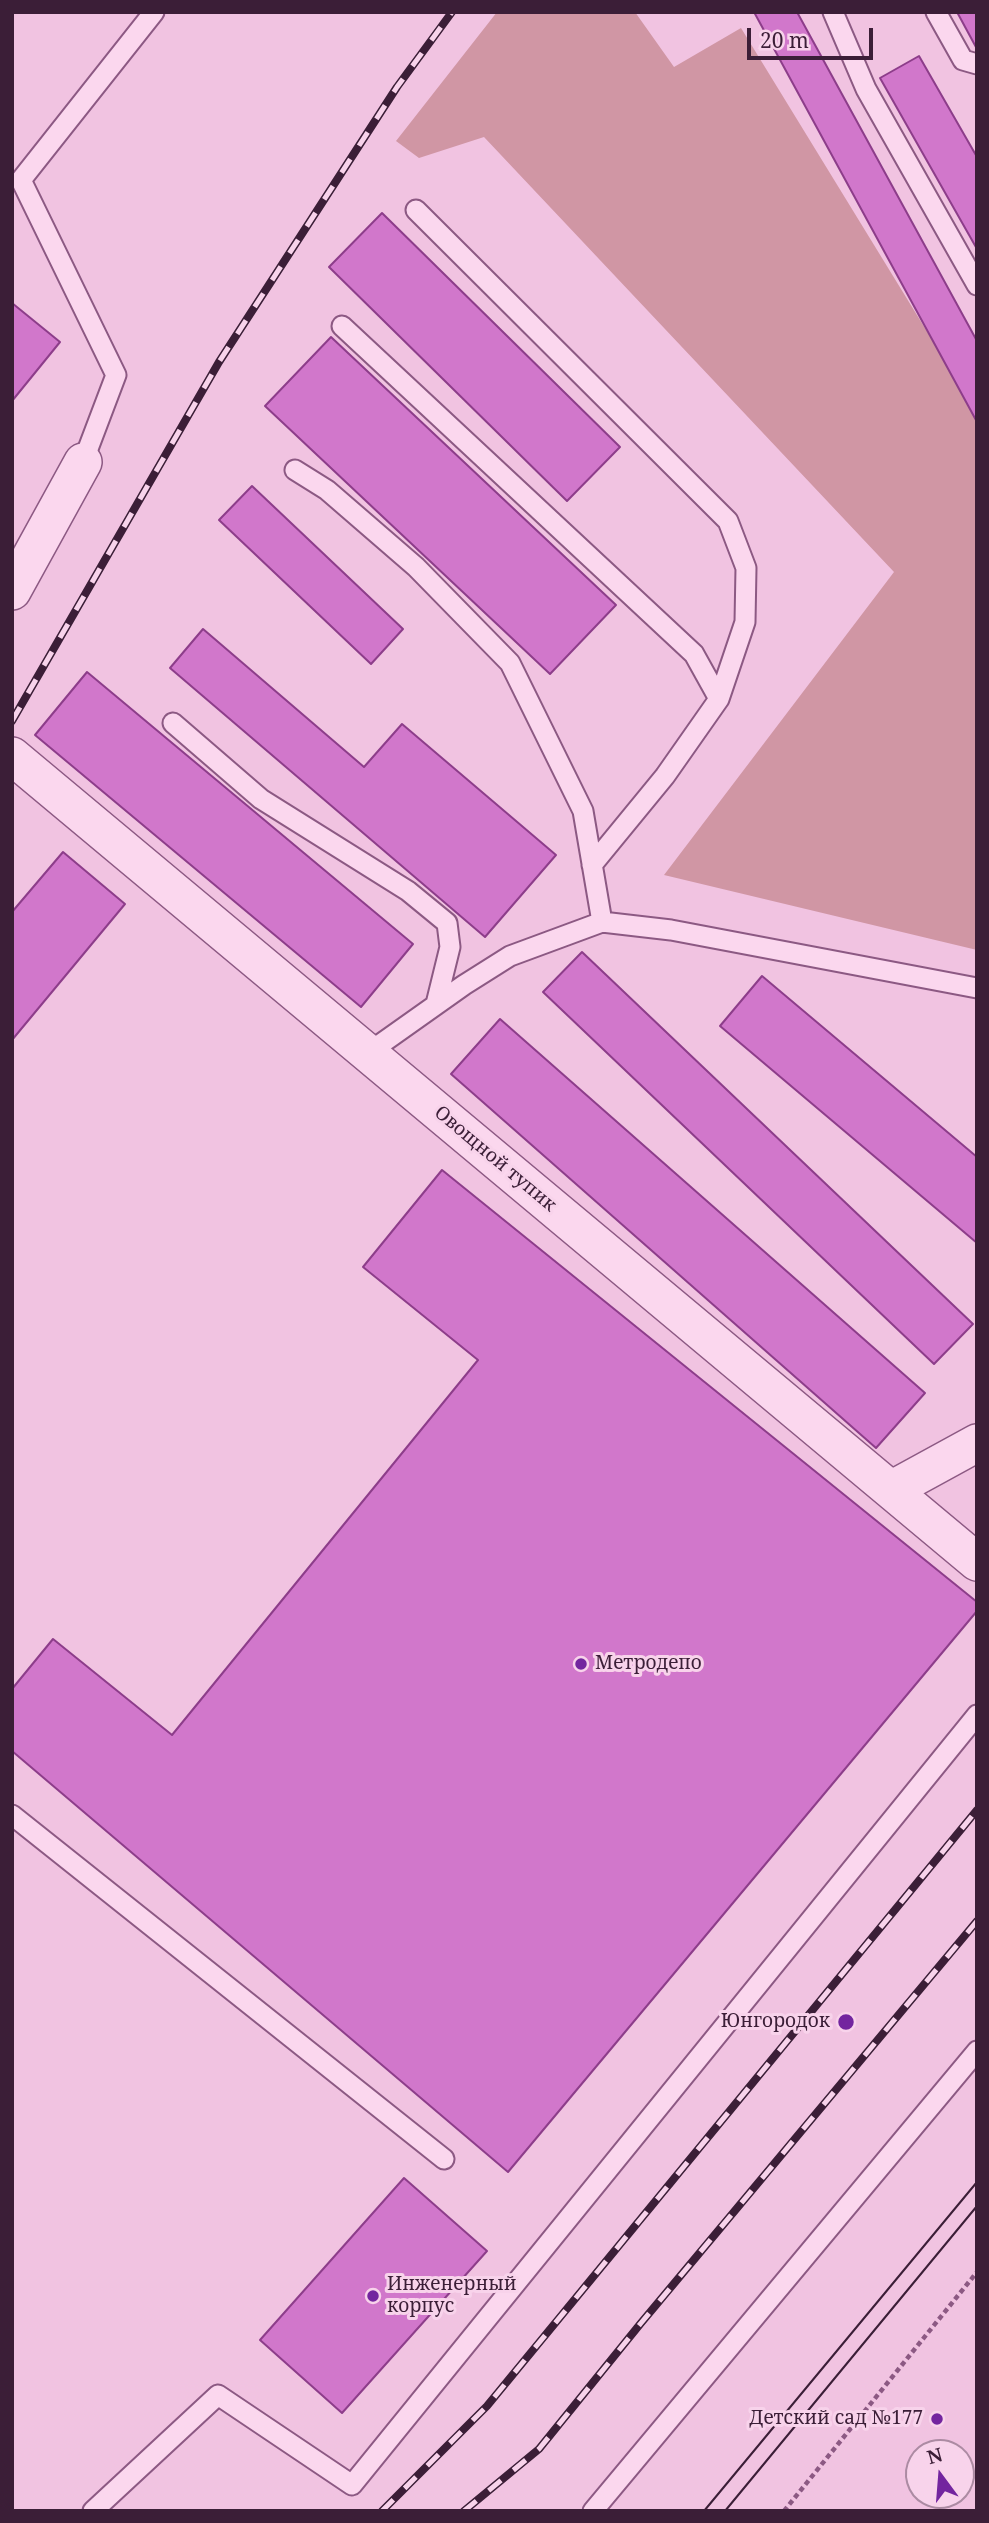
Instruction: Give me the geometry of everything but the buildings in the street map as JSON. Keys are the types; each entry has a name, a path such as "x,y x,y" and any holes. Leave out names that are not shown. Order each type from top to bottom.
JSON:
{"street":[{"path":"12,592 83,462"},
{"name":"Овощной тупик","path":"12,757 977,1562"},
{"path":"891,1490 977,1443"}],"lane":[{"path":"83,462 116,375 21,180 154,12"},
{"path":"833,12 866,89 977,285"},
{"path":"936,12 963,60 977,64"},
{"path":"416,210 728,521 746,568 745,622 719,699 665,776 592,864"},
{"path":"342,326 694,654 719,699"},
{"path":"295,470 327,490 416,566 510,663 583,811 602,922"},
{"path":"173,723 261,799 408,891 447,923 450,947 436,1004"},
{"path":"368,1053 436,1004 510,956 602,922 671,930 977,988"},
{"path":"93,2511 218,2395 352,2485 977,1715"},
{"path":"12,1815 444,2159"},
{"path":"593,2511 977,2051"}],"path":[{"path":"783,2511 977,2272"}],"shaded area":[{"path":"497,12 635,12 674,67 741,28 977,413 977,950 664,875 894,572 484,137 419,158 396,141"}],"tram line":[{"path":"704,2511 977,2182"},
{"path":"725,2511 977,2206"}],"railway":[{"path":"12,721 219,362 397,87 452,12"},
{"path":"382,2511 487,2406 977,1810"},
{"path":"464,2511 539,2449 977,1921"}],"place":[{"name":"Метродепо","path":"581,1664"},
{"name":"Юнгородок","path":"846,2022"},
{"name":"Инженерный корпус","path":"373,2296"},
{"name":"Детский сад №177","path":"937,2419"}]}
